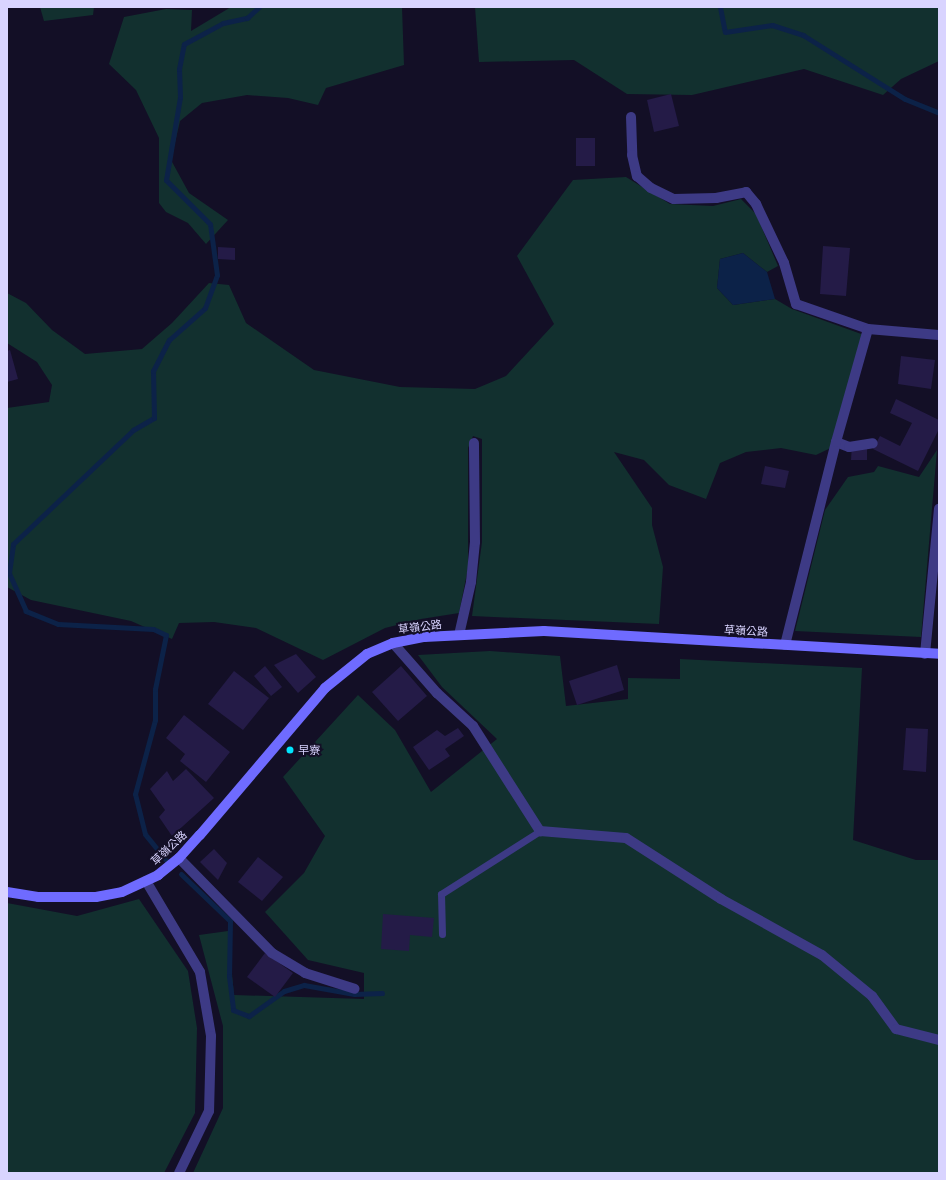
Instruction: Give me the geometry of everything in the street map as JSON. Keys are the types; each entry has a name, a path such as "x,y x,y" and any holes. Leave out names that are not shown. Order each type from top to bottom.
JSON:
{"main road":[{"name":"草嶺公路","path":"7,892 38,897 96,897 122,892 158,875 179,858 325,688 367,654 393,643 424,637 544,631 939,654"}],"street":[{"path":"631,117 632,155 637,176 651,188 674,199 716,198 746,192 756,204 772,236 784,263 796,304 868,330 939,335"},
{"path":"785,646 836,442 868,330"},
{"path":"836,442 849,447 873,443"},
{"path":"459,635 472,582 475,542 474,443"},
{"path":"925,654 939,508"},
{"path":"393,643 437,693 473,726 540,832 626,838 721,899 822,955 872,996 896,1028 939,1040"},
{"path":"179,858 272,953 305,973 355,989"},
{"path":"146,880 200,972 211,1036 209,1111 179,1173"}],"lane":[{"path":"442,934 441,894 540,832"}],"green space":[{"path":"40,7 94,7 93,15 44,21"},
{"path":"231,7 402,7 404,65 326,88 318,105 288,98 247,95 202,103 180,121 171,160 189,193 228,220 206,244 188,223 166,212 159,203 159,138 136,90 109,64 124,17 166,9 192,10 191,31"},
{"path":"475,7 939,7 939,61 901,79 883,95 804,69 692,95 627,94 574,60 479,62"},
{"path":"626,177 670,204 713,206 741,199 756,214 778,266 767,272 743,253 720,259 717,288 733,305 775,299 792,309 864,335 839,444 816,455 781,448 746,452 720,463 706,499 669,485 644,460 614,452 652,508 652,525 663,567 659,624 472,616 482,542 482,439 473,436 468,448 468,568 459,613 421,619 385,628 323,660 256,628 214,622 179,623 172,639 131,621 31,600 7,587 7,408 49,402 52,385 37,362 7,343 7,293 26,303 52,330 85,354 142,349 172,323 209,283 229,285 246,323 314,370 400,387 475,389 506,376 554,324 517,256 573,180"},
{"path":"937,450 921,637 795,631 825,510 848,477 874,472 878,466 919,477"},
{"path":"490,651 560,656 566,706 628,699 628,678 680,679 680,659 862,668 853,840 916,860 939,860 939,1173 193,1173 223,1108 223,1026 199,935 228,931 234,995 364,999 364,973 308,960 265,912 304,873 325,836 283,777 358,695 395,730 431,792 497,739 442,687 418,655"},
{"path":"139,899 188,971 197,1028 195,1113 164,1173 7,1173 7,903 77,916"}],"water":[{"path":"743,253 767,272 775,299 733,305 717,288 720,259"}],"building":[{"path":"671,94 679,126 654,132 647,100"},
{"path":"576,138 595,138 595,166 576,166"},
{"path":"823,246 850,248 846,296 820,294"},
{"path":"218,247 235,248 235,260 218,259"},
{"path":"10,350 18,379 7,382 7,351"},
{"path":"901,356 935,360 931,389 898,384"},
{"path":"896,399 939,420 939,429 918,471 873,449 880,436 900,446 912,423 890,413"},
{"path":"852,445 867,446 867,460 851,460"},
{"path":"765,466 789,471 785,488 761,484"},
{"path":"296,654 316,677 298,693 274,665"},
{"path":"617,665 624,690 577,705 569,681"},
{"path":"265,666 282,687 271,696 254,676"},
{"path":"401,666 427,696 398,721 372,692"},
{"path":"234,671 269,698 243,730 208,704"},
{"path":"184,715 230,752 206,782 180,761 185,754 166,738"},
{"path":"458,728 464,736 445,749 450,756 429,770 413,747 437,730 445,736"},
{"path":"906,728 928,729 926,772 903,770"},
{"path":"186,769 214,798 172,836 159,817 165,810 150,789 167,771 173,781"},
{"path":"214,849 227,863 218,880 200,862"},
{"path":"258,857 283,877 262,901 238,882"},
{"path":"383,914 434,918 432,937 410,935 409,951 381,949"},
{"path":"265,953 293,973 275,997 247,977"}],"waterway":[{"path":"166,860 145,834 135,794 155,720 155,689 166,635 153,629 58,624 26,611 9,573 13,544 133,430 154,418 153,371 169,340 205,308 217,275 210,224 166,180 180,97 179,69 184,44 223,23 247,18 259,7"},
{"path":"720,7 725,32 772,25 803,35 905,99 939,113"},
{"path":"181,874 230,921 229,976 233,1010 249,1016 284,991 304,985 354,994 382,993"}],"place":[{"name":"早寮","path":"290,750"}]}
